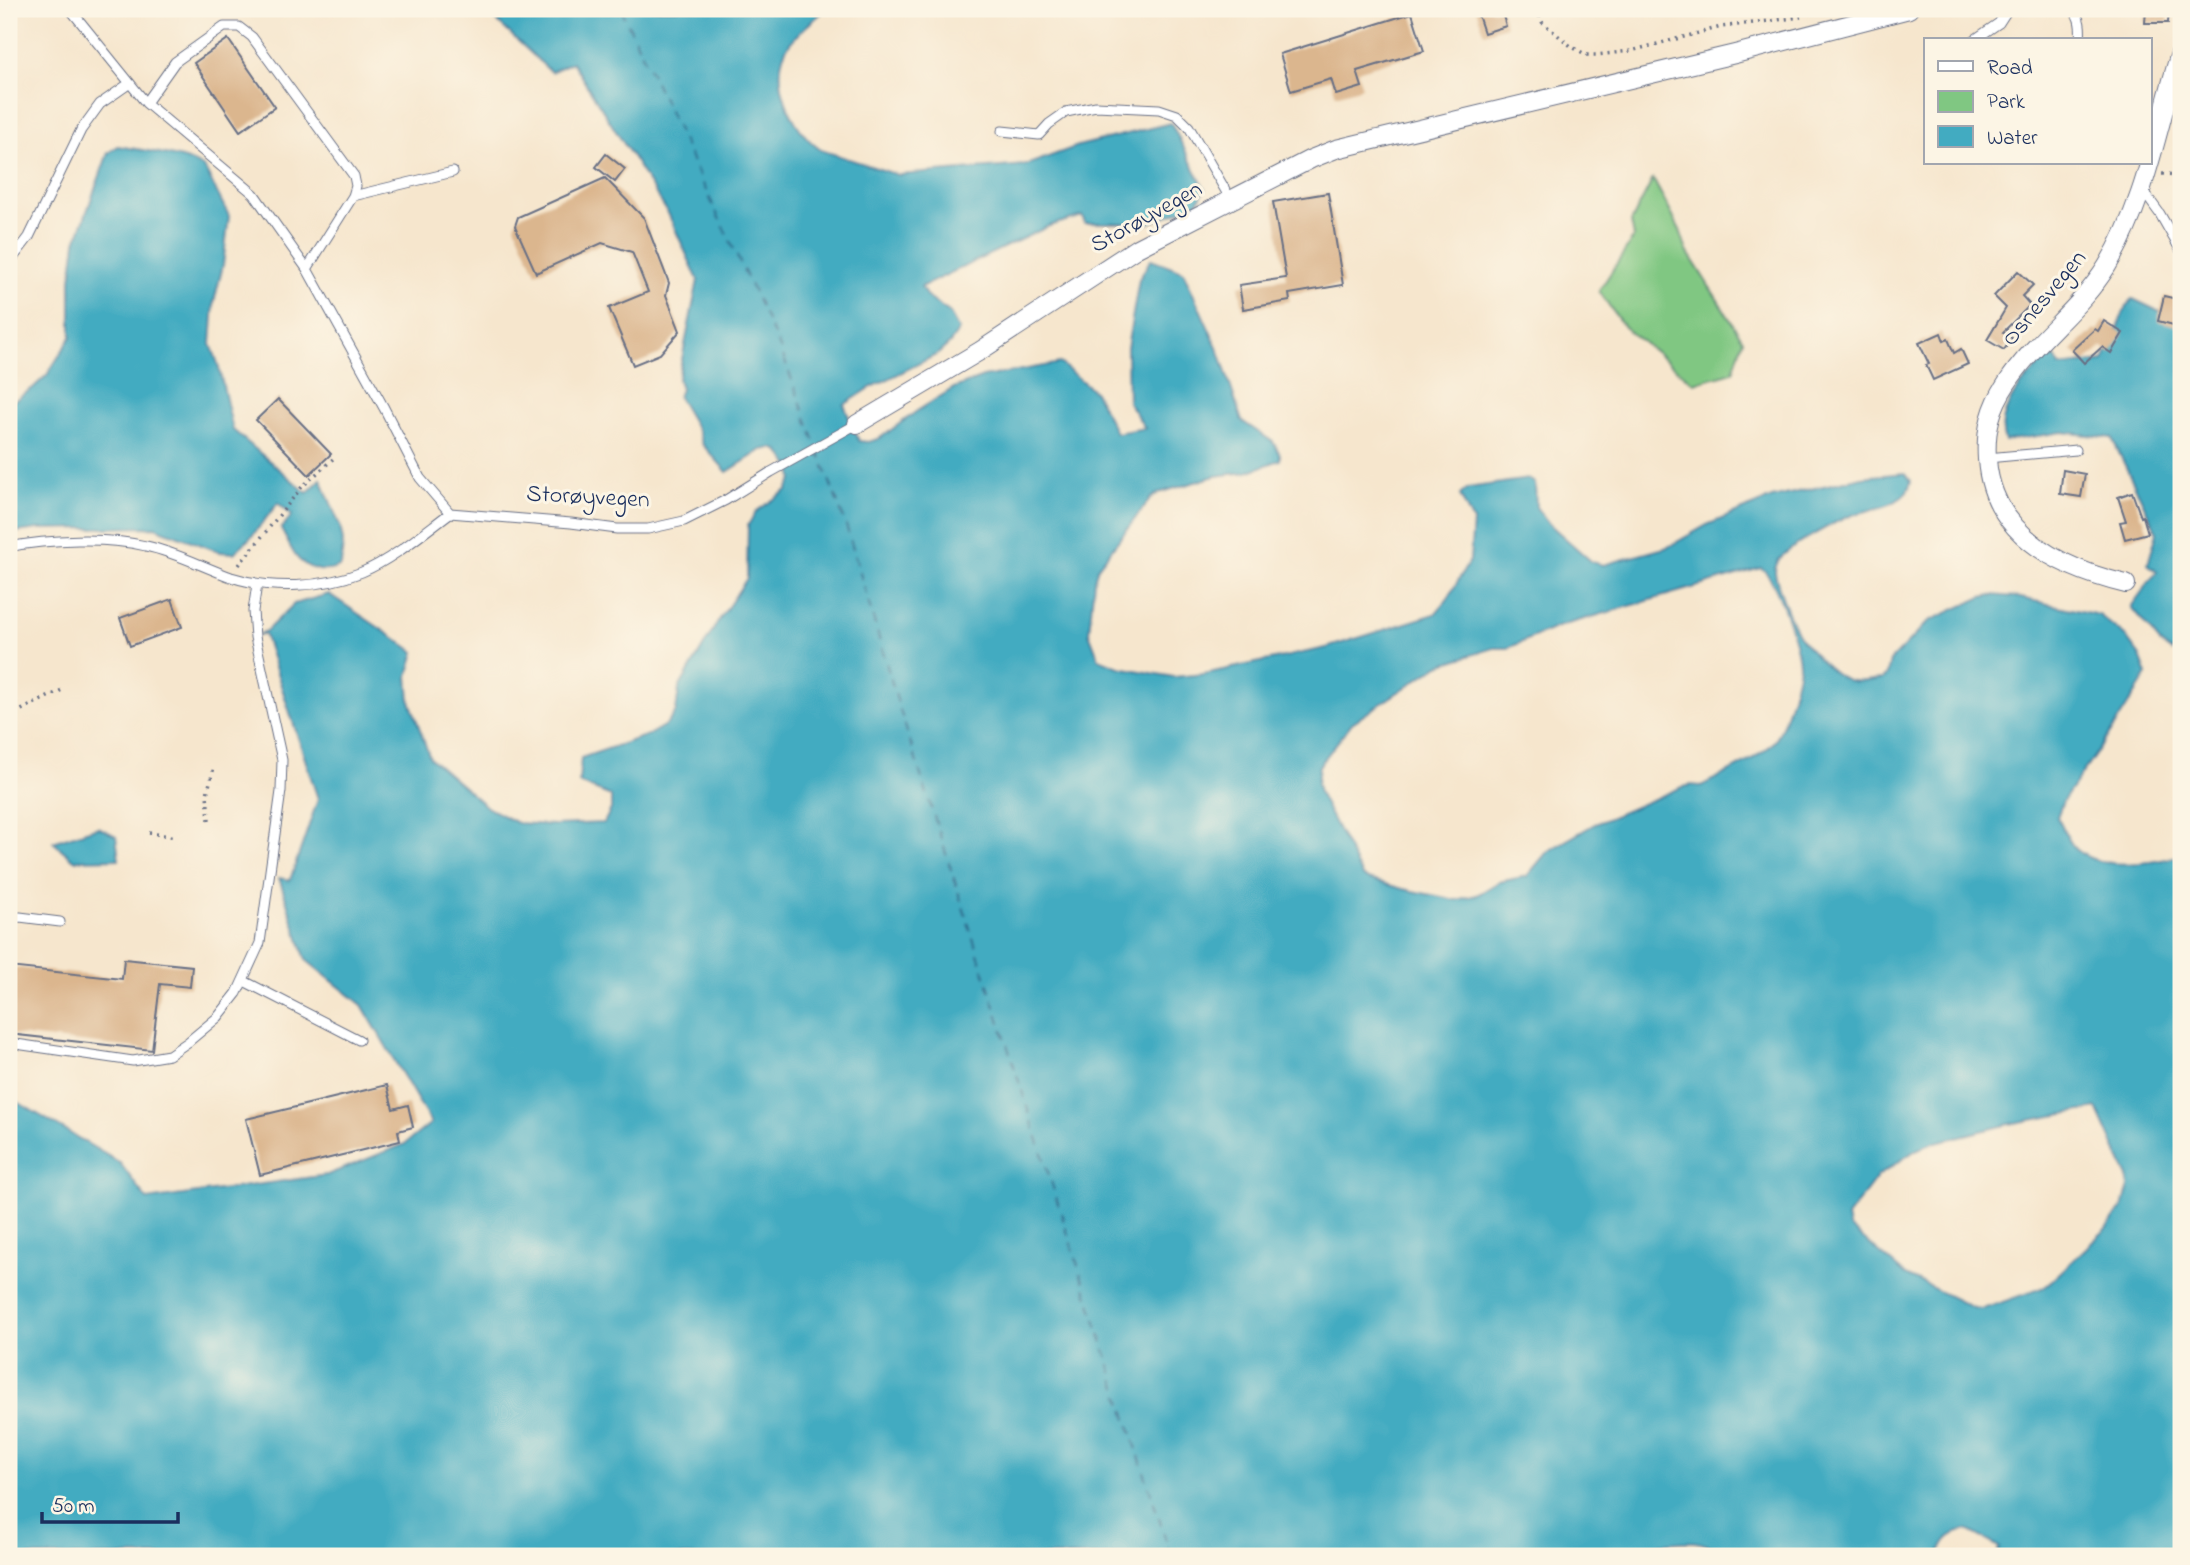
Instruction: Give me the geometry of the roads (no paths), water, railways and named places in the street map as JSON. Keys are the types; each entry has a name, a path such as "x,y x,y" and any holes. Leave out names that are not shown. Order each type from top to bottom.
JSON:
{"street":[{"name":"Storøyvegen","path":"857,424 980,351 1137,248 1311,159 1336,149 1722,57 1909,9"},
{"name":"Osnesvegen","path":"2152,158 2181,50"},
{"name":"Osnesvegen","path":"2126,584 2070,565 2048,554 2023,535 2005,515 1997,501 1990,480 1986,435 1989,419 2007,383 2103,272 2124,233 2150,164"}],"lane":[{"path":"9,547 112,541 148,546 257,584 328,582 362,572 409,544 450,513 420,478 306,269 254,194 146,103 70,9"},
{"path":"1977,38 1999,23 2008,9"},
{"path":"2073,9 2079,21 2080,38"},
{"path":"146,103 175,62 224,27 239,27 252,37 354,176 356,186 353,196 306,269"},
{"path":"9,263 29,237 81,130 100,104 130,83"},
{"path":"1002,131 1039,135 1066,112 1096,106 1159,109 1177,115 1189,127 1231,200"},
{"path":"353,196 453,172"},
{"path":"2141,187 2181,251"},
{"name":"Storøyvegen","path":"450,513 617,529 648,529 684,521 726,500 857,424"},
{"path":"1987,458 2076,450"},
{"path":"9,1044 133,1061 169,1055 218,1017 244,981 260,943 281,791 282,760 255,637 253,611 257,584"},
{"path":"9,918 60,922"},
{"path":"244,981 359,1040"}],"water":[{"path":"484,9 826,9 794,38 783,56 782,85 792,116 810,141 821,150 898,175 1026,165 1078,146 1171,123 1205,189 1197,204 1137,226 1126,223 1085,223 1082,216 1049,226 921,287 927,297 949,312 959,330 938,354 870,388 844,405 859,441 869,442 880,438 954,388 983,377 1060,363 1095,392 1116,433 1145,428 1128,402 1127,348 1139,279 1151,259 1183,271 1219,351 1242,421 1273,442 1280,454 1280,460 1247,472 1215,476 1159,493 1151,498 1098,567 1094,580 1089,633 1099,659 1119,667 1174,677 1204,674 1326,648 1435,614 1447,600 1470,560 1473,522 1460,495 1468,488 1528,479 1535,483 1536,507 1547,522 1592,562 1603,565 1668,547 1707,525 1772,498 1862,477 1905,473 1911,481 1902,497 1886,506 1850,516 1823,530 1782,556 1775,568 1781,593 1799,636 1827,666 1849,680 1882,679 1887,675 1890,661 1929,621 1992,595 2016,597 2099,615 2125,636 2140,656 2147,675 2063,801 2057,817 2073,846 2096,860 2125,864 2181,856 2181,1556 1997,1556 1999,1547 1968,1530 1949,1538 1939,1556 1732,1556 1692,1542 1640,1547 1609,1556 9,1556 9,1097 120,1163 147,1200 327,1175 405,1144 431,1123 362,1005 306,960 279,878 290,880 318,799 264,633 258,635 294,604 329,594 415,652 408,676 410,701 430,758 488,808 517,823 604,823 611,809 611,796 579,783 581,758 648,735 667,724 676,711 679,688 747,578 748,525 757,511 787,490 793,478 791,468 778,450 762,450 727,472 702,444 698,431 678,397 681,389 678,379 698,280 668,213 572,62 551,72","holes":["1761,568 1773,584 1786,613 1799,666 1781,729 1767,749 1701,786 1680,788 1595,824 1548,851 1527,876 1499,882 1477,895 1456,900 1403,889 1362,876 1319,793 1317,784 1319,766 1352,723 1439,665 1494,648 1508,648 1557,627","2097,1108 2128,1177 2129,1187 2122,1209 2104,1231 2045,1287 1983,1309 1973,1308 1906,1275 1849,1227 1847,1217 1878,1176 1916,1150 1936,1142 2014,1123"]},
{"path":"118,146 177,157 205,169 229,216 223,265 214,302 211,344 233,430 307,493 321,479 340,526 343,541 341,566 319,570 299,560 281,529 292,515 278,503 252,536 234,553 220,552 155,527 38,529 9,533 9,404 47,375 71,337 71,280 76,242 108,153"},
{"path":"2133,299 2181,322 2181,642 2172,652 2161,644 2131,607 2157,571 2148,564 2157,532 2112,438 2063,432 2005,441 2003,429 2004,418 2014,395 2048,357 2055,357 2060,366 2104,361 2126,306"},
{"path":"98,827 116,836 119,859 74,860 53,842"}]}
